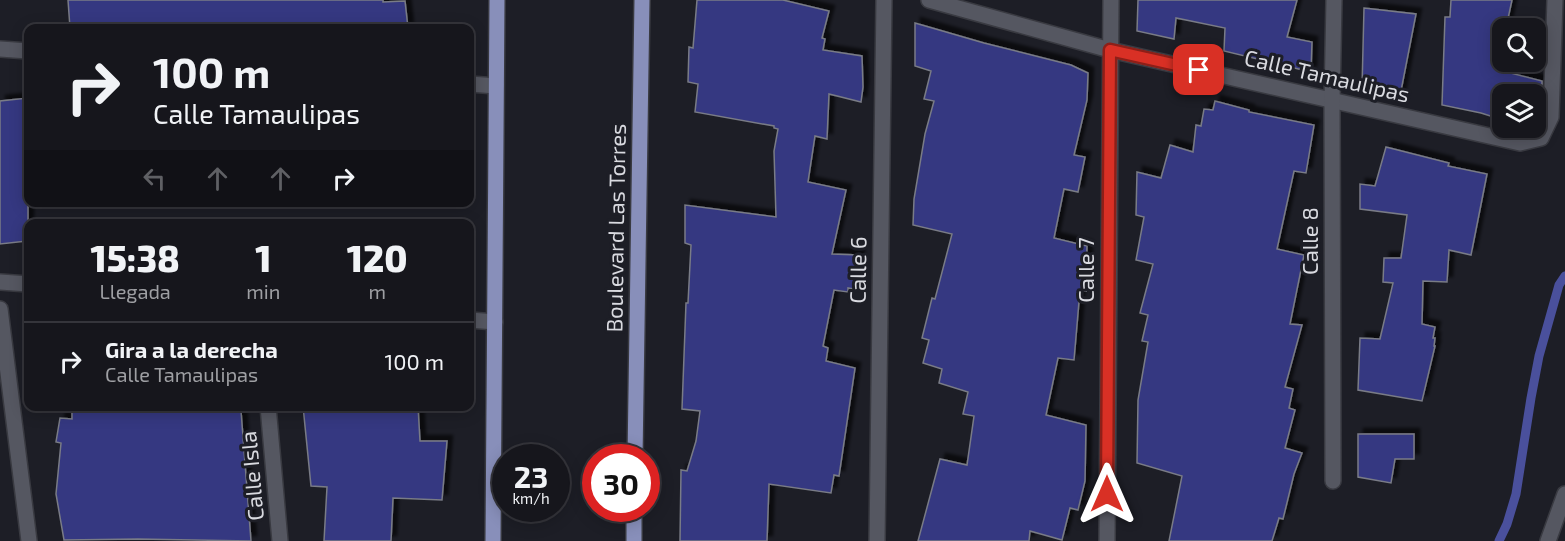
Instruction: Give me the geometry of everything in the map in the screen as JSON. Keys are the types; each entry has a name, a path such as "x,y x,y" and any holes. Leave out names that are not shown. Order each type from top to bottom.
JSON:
{"main road":[{"path":"493,541 497,0"},
{"name":"Boulevard Las Torres","path":"635,444 642,0"},
{"path":"634,522 634,541"}],"street":[{"name":"Calle 6","path":"878,541 884,0"},
{"name":"Calle Tamaulipas","path":"929,0 1110,50 1520,143 1541,138 1551,117 1555,0"},
{"name":"Calle 7","path":"1107,541 1111,0"},
{"name":"Calle 8","path":"1333,481 1334,0"},
{"path":"0,49 24,51"},
{"path":"474,84 496,86"},
{"path":"0,282 24,284"},
{"path":"0,309 29,541"},
{"path":"474,320 495,322"},
{"name":"Calle Isla","path":"268,411 280,541"},
{"path":"1548,541 1565,494"}],"building":[{"path":"68,0 405,1 408,24 70,24"},
{"path":"697,0 783,0 829,11 822,38 825,39 823,50 862,56 861,102 829,94 827,139 815,136 808,182 846,190 832,254 859,255 859,290 848,288 848,292 834,290 823,346 828,348 826,361 855,368 839,476 834,475 831,493 769,484 767,541 680,541 681,470 687,471 696,441 700,411 682,409 686,303 688,303 691,245 685,243 685,205 776,217 774,151 778,129 774,126 695,112 698,84 688,82 689,47 693,48"},
{"path":"1138,0 1297,0 1287,37 1312,42 1311,72 1224,51 1225,28 1176,18 1174,39 1137,31"},
{"path":"1451,0 1512,0 1508,18 1492,18 1492,72 1507,72 1542,81 1542,84 1492,84 1492,116 1442,105 1445,17 1450,17"},
{"path":"1364,8 1416,14 1400,96 1362,88"},
{"path":"915,23 1071,65 1088,73 1087,100 1074,155 1085,157 1078,192 1064,189 1054,238 1087,246 1086,291 1080,290 1074,360 1058,358 1046,415 1086,425 1085,481 1078,510 1070,508 1062,540 1030,531 1029,541 918,541 940,459 967,465 974,416 963,414 968,392 939,383 942,369 923,363 929,340 922,338 952,234 913,225 914,199 925,134 934,101 924,99 931,71 915,66"},
{"path":"24,98 24,207 28,207 28,219 24,219 24,241 0,244 0,101"},
{"path":"1215,101 1249,110 1249,112 1314,125 1306,173 1294,171 1277,249 1304,255 1290,324 1302,325 1285,387 1293,389 1289,408 1295,410 1285,448 1302,453 1294,474 1283,519 1279,518 1272,541 1169,541 1182,476 1137,463 1138,400 1148,342 1142,341 1148,315 1140,313 1153,264 1136,260 1144,217 1136,215 1137,172 1161,178 1170,145 1193,152 1196,125 1201,126 1204,109 1213,110"},
{"path":"1386,147 1449,163 1448,166 1487,174 1471,255 1449,250 1447,282 1423,281 1422,324 1435,327 1433,338 1435,338 1435,346 1422,401 1358,390 1360,338 1380,339 1393,283 1383,282 1384,258 1401,258 1407,215 1360,209 1360,184 1375,186"},
{"path":"72,411 241,411 251,541 64,540 56,494 61,443 56,442 60,418 72,419"},
{"path":"304,411 418,411 420,441 447,441 442,500 393,498 391,541 324,541 327,487 311,486"},
{"path":"1358,434 1414,434 1414,459 1395,459 1391,483 1358,477"}],"waterway":[{"path":"1499,541 1516,494 1539,356 1559,285 1565,276"}],"route":[{"path":"1107,494 1110,50 1199,70"}]}
